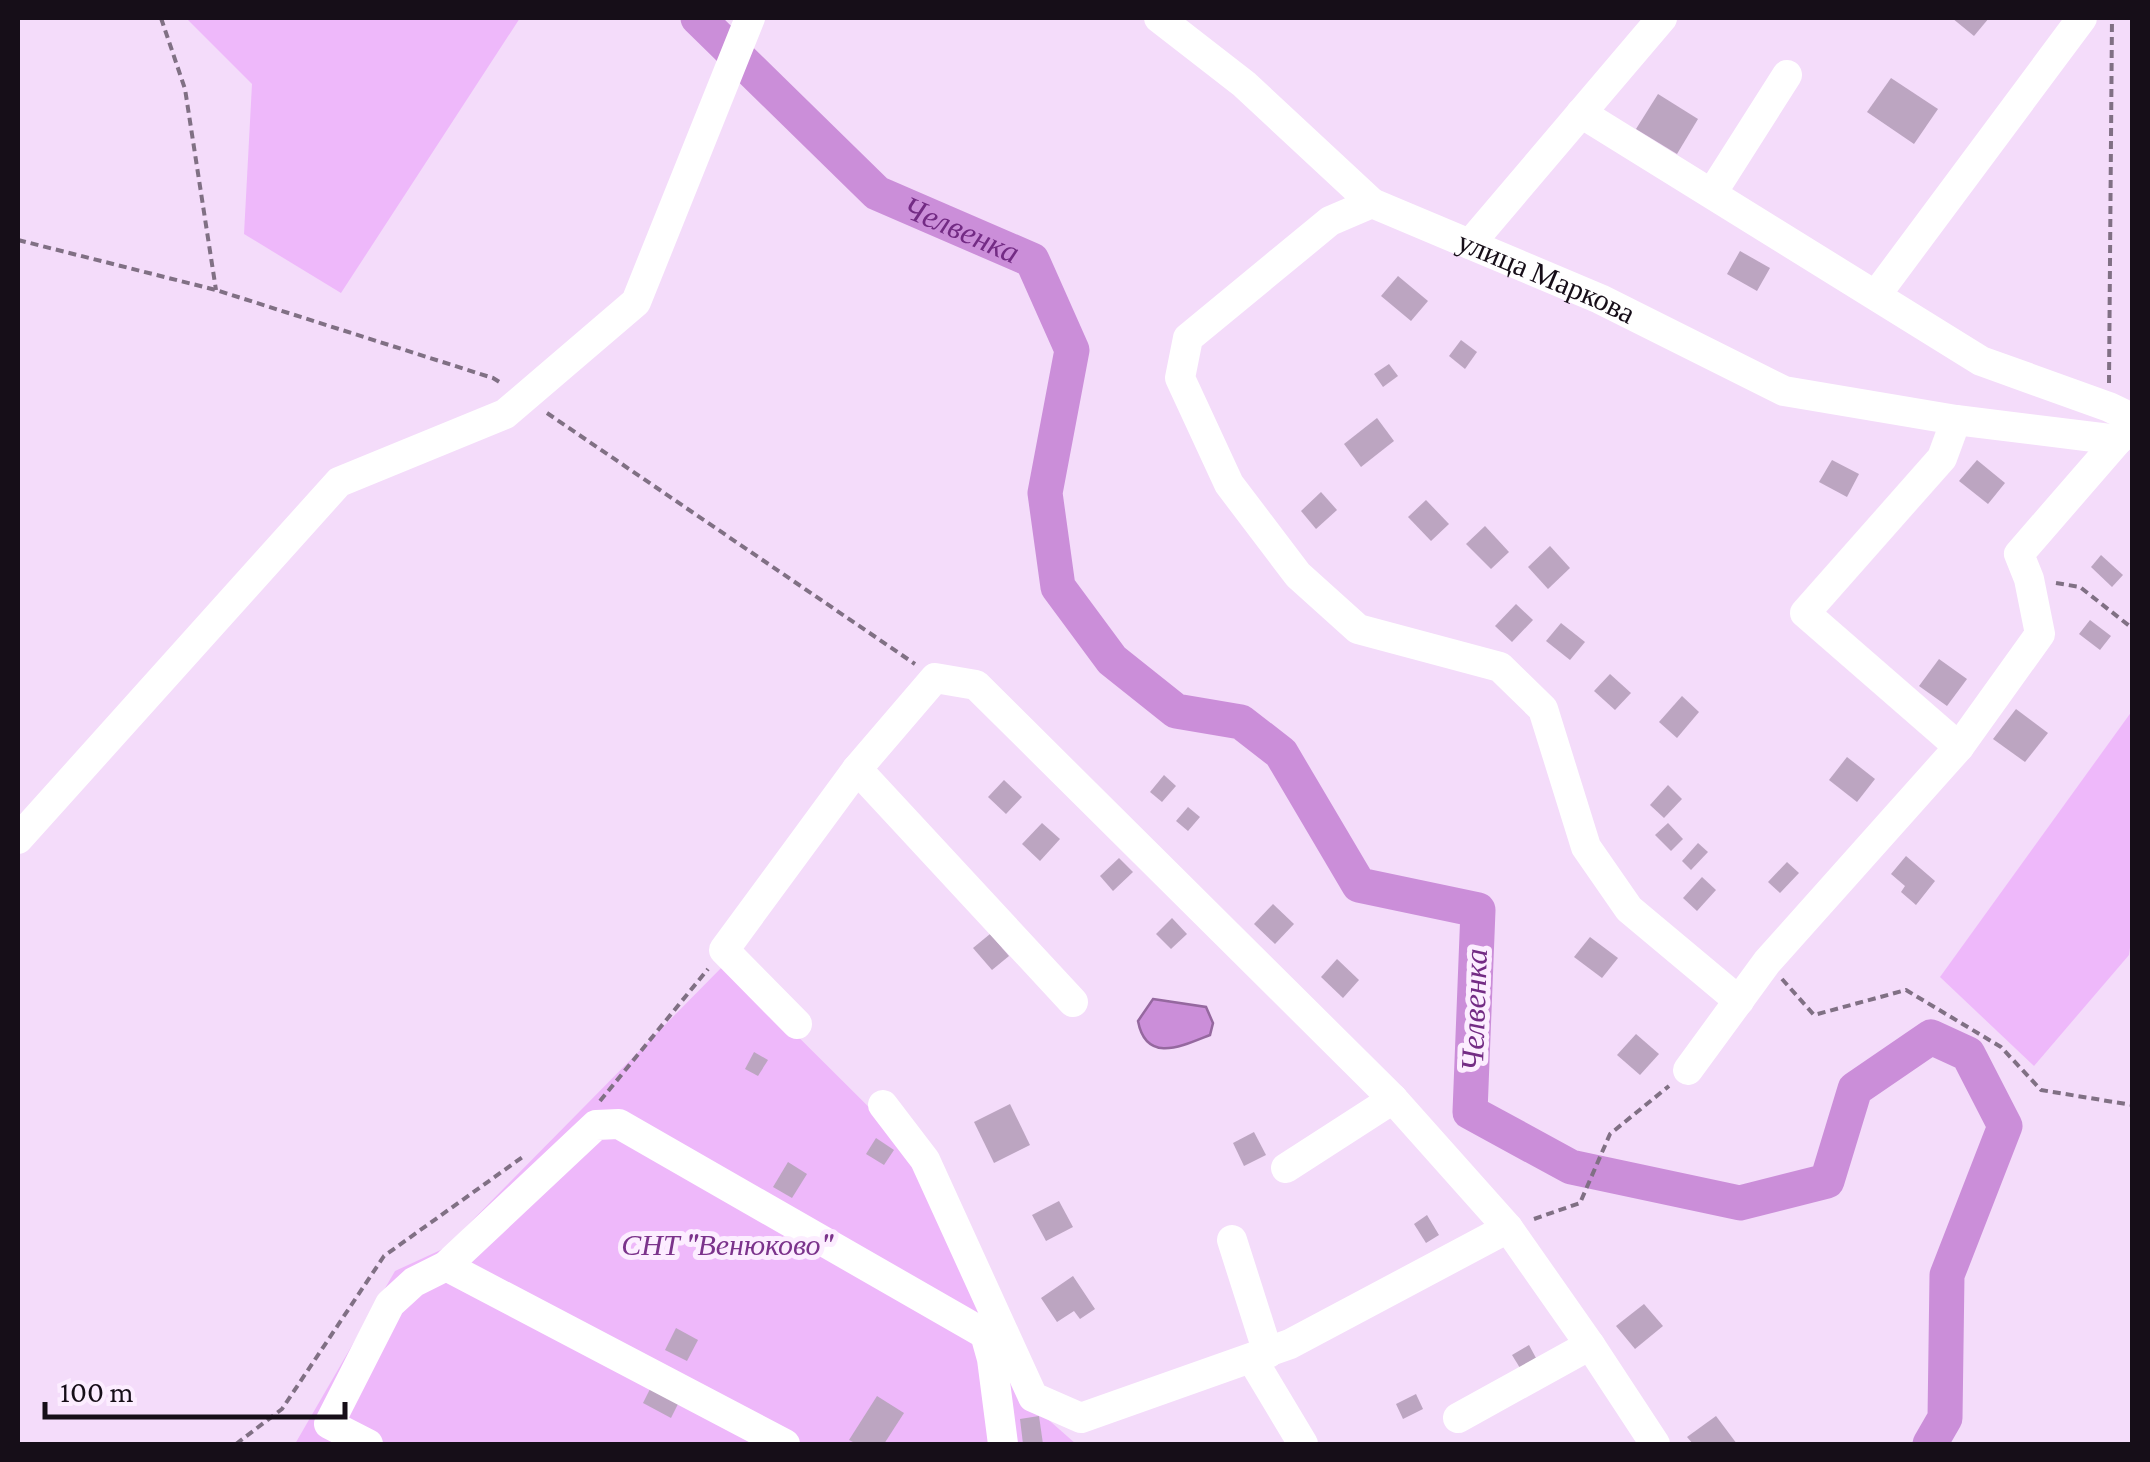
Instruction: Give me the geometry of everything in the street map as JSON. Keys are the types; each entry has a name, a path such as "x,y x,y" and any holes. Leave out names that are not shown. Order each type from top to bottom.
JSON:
{"street":[{"path":"18,839 339,482 505,414 636,302 750,18"},
{"path":"1159,18 1244,84 1372,203 1470,244"},
{"name":"улица Маркова","path":"1662,18 1470,244 1600,299 1784,391 1956,420 2123,423"},
{"path":"1876,295 2082,18"},
{"path":"1712,194 1787,75"},
{"path":"1581,113 1981,361 2123,423 2020,554 2040,634 1958,747 1767,962 1688,1070"},
{"path":"1372,203 1330,220 1188,338 1180,378 1220,466 1229,484 1298,575 1358,629 1500,667 1543,708 1586,848 1629,909 1740,1001"},
{"path":"1956,420 1942,458 1806,612 1958,747"},
{"path":"798,1024 724,950 857,769 935,678 976,685 1393,1099 1508,1228 1654,1444"},
{"path":"857,769 1073,1002"},
{"path":"1286,1168 1393,1099"},
{"path":"883,1106 925,1160 1034,1397 1080,1418 1260,1356 1508,1228"},
{"path":"368,1444 329,1424 390,1304 414,1282 446,1266 596,1125 619,1124 985,1334 1003,1444"},
{"path":"1232,1240 1260,1356 1302,1444"},
{"path":"446,1266 785,1444"},
{"path":"1458,1418 1590,1344"}],"path":[{"path":"160,18 185,90 216,290"},
{"path":"2112,18 2123,423"},
{"path":"2029,579 2080,587 2132,628"},
{"path":"600,1102 724,950"},
{"path":"1767,962 1814,1015 1906,990 2001,1048 2040,1090 2132,1105"},
{"path":"1508,1228 1580,1203 1610,1134 1688,1070"},
{"path":"236,1444 282,1409 384,1256 523,1157"}],"green space":[{"path":"186,18 520,18 341,293 244,234 252,84"},
{"path":"2132,711 2129,955 2034,1066 1940,977"},
{"name":"СНТ \"Венюково\"","path":"725,964 912,1150 1034,1407 1076,1444 295,1444 395,1271 445,1248"}],"shaded area":[{"path":"1153,999 1206,1007 1213,1023 1210,1035 1177,1047 1149,1043 1138,1021"}],"building":[{"path":"1952,18 1989,18 1974,36"},
{"path":"1891,78 1938,109 1914,144 1867,112"},
{"path":"1658,94 1698,119 1677,154 1636,129"},
{"path":"1740,251 1770,268 1757,291 1727,274"},
{"path":"1398,276 1428,301 1411,321 1381,296"},
{"path":"1461,340 1477,352 1465,369 1449,356"},
{"path":"1389,364 1398,376 1383,387 1374,374"},
{"path":"1377,418 1394,441 1361,467 1344,444"},
{"path":"1832,460 1859,474 1847,497 1819,482"},
{"path":"1977,460 2005,483 1988,504 1959,481"},
{"path":"1321,492 1337,510 1316,529 1301,511"},
{"path":"1426,500 1449,524 1431,541 1408,517"},
{"path":"1485,526 1509,552 1491,569 1466,544"},
{"path":"1550,546 1570,568 1548,589 1528,567"},
{"path":"2101,555 2123,575 2112,587 2091,567"},
{"path":"1516,604 1533,620 1512,642 1495,626"},
{"path":"2090,620 2111,636 2100,650 2079,634"},
{"path":"1561,623 1585,642 1570,660 1546,641"},
{"path":"1939,659 1967,679 1947,706 1919,686"},
{"path":"1610,674 1631,693 1615,710 1594,691"},
{"path":"1682,696 1699,712 1677,738 1659,722"},
{"path":"2016,709 2048,733 2025,762 1993,739"},
{"path":"1847,757 1875,779 1857,802 1829,780"},
{"path":"1164,775 1176,786 1162,802 1150,792"},
{"path":"1004,780 1022,797 1006,814 988,797"},
{"path":"1668,785 1682,799 1664,818 1650,805"},
{"path":"1188,807 1200,817 1188,831 1176,821"},
{"path":"1042,823 1060,839 1040,861 1022,844"},
{"path":"1668,823 1683,839 1671,851 1655,835"},
{"path":"1698,843 1708,852 1691,870 1682,861"},
{"path":"1906,856 1935,881 1916,905 1901,892 1905,886 1891,874"},
{"path":"1119,858 1133,872 1113,891 1100,876"},
{"path":"1787,862 1799,873 1780,893 1768,882"},
{"path":"1702,877 1716,890 1697,911 1683,898"},
{"path":"1273,904 1294,924 1275,944 1254,924"},
{"path":"1172,918 1187,934 1171,949 1156,934"},
{"path":"990,934 1009,956 992,970 973,948"},
{"path":"1590,937 1618,958 1602,978 1574,957"},
{"path":"1337,959 1359,980 1343,998 1321,977"},
{"path":"1636,1034 1659,1054 1640,1075 1617,1055"},
{"path":"754,1052 768,1060 758,1076 745,1069"},
{"path":"1010,1104 1030,1145 994,1163 974,1122"},
{"path":"1254,1132 1266,1155 1244,1166 1233,1143"},
{"path":"876,1138 894,1150 884,1165 866,1154"},
{"path":"788,1162 807,1174 792,1198 773,1187"},
{"path":"1059,1201 1073,1227 1046,1241 1032,1215"},
{"path":"1427,1215 1439,1235 1426,1243 1414,1224"},
{"path":"1073,1276 1095,1309 1080,1319 1074,1311 1057,1322 1041,1298"},
{"path":"1644,1304 1663,1326 1635,1349 1616,1326"},
{"path":"676,1328 698,1340 687,1361 665,1350"},
{"path":"1529,1345 1536,1358 1520,1368 1512,1355"},
{"path":"653,1383 681,1398 671,1418 643,1403"},
{"path":"1416,1394 1423,1409 1403,1419 1396,1404"},
{"path":"877,1396 904,1413 884,1444 857,1444 849,1440"},
{"path":"1039,1416 1043,1444 1023,1444 1020,1419"},
{"path":"1716,1416 1737,1444 1693,1444 1687,1437"}],"waterway":[{"name":"Челвенка","path":"698,18 877,193 1032,260 1072,350 1045,493 1058,587 1112,660 1176,711 1241,722 1281,753 1359,885 1478,910 1470,1112 1571,1167 1740,1203 1827,1181 1855,1089 1931,1037 1968,1054 2005,1126 1947,1275 1945,1418 1930,1444"}]}
